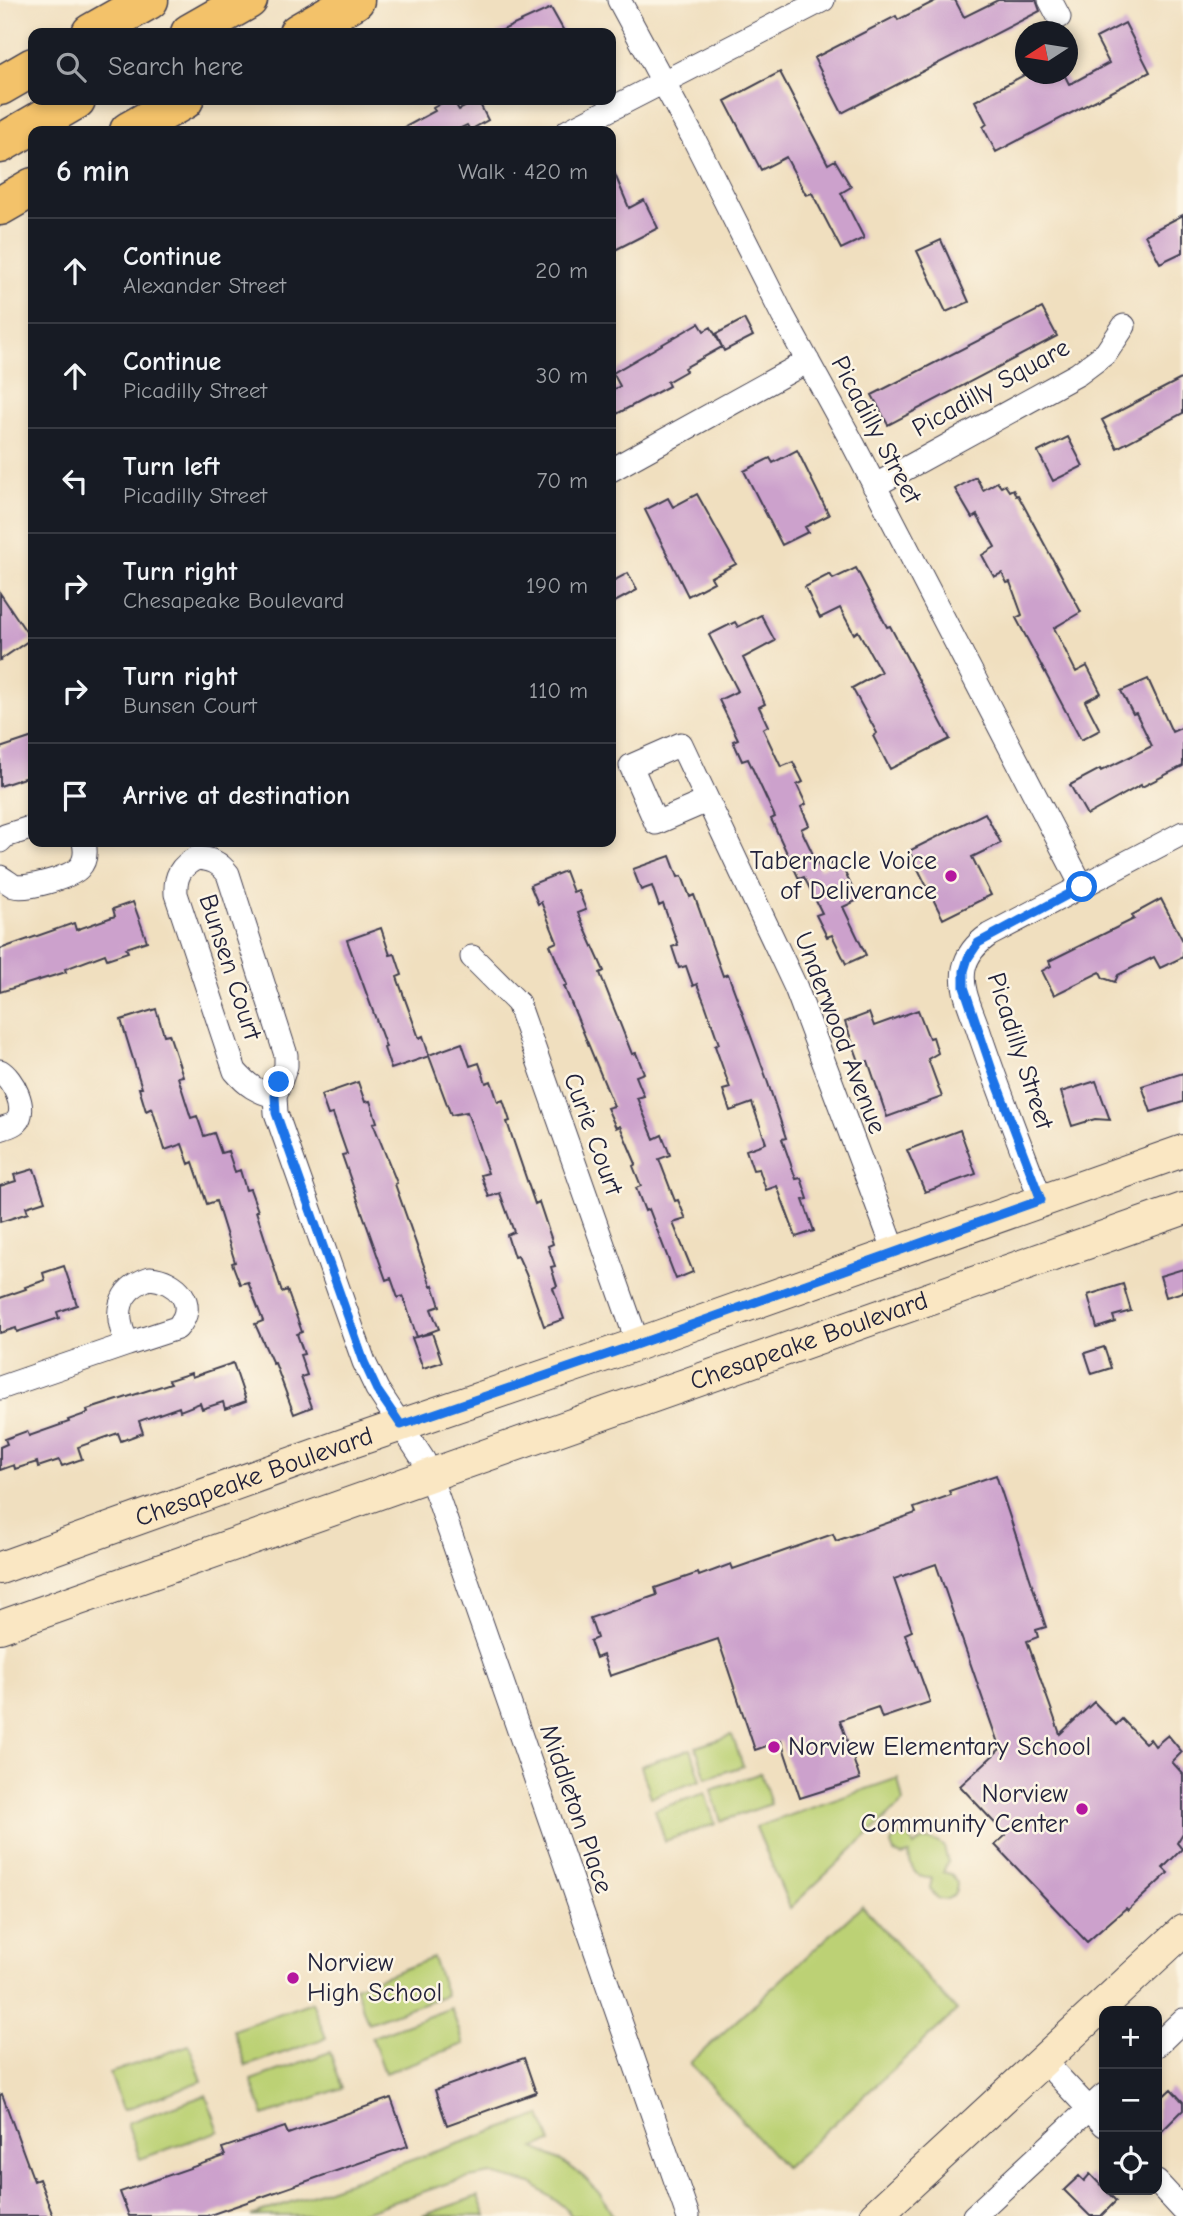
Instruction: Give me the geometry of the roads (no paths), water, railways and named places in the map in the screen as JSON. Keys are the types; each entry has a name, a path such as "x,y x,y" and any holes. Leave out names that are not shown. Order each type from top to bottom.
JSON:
{"highway":[{"path":"100,28 149,0"},
{"path":"199,28 248,0"},
{"path":"307,28 355,0"},
{"path":"0,86 28,69"},
{"path":"31,126 67,105"},
{"path":"139,126 175,105"},
{"path":"0,144 28,128"},
{"path":"0,206 28,190"}],"main road":[{"name":"Chesapeake Boulevard","path":"0,1568 1183,1151"},
{"name":"Chesapeake Boulevard","path":"0,1627 1183,1209"},
{"path":"875,2216 1183,1931"}],"street":[{"name":"Picadilly Street","path":"620,0 1082,887"},
{"path":"578,126 822,0"},
{"name":"Picadilly Square","path":"874,486 1078,374 1106,353 1124,326"},
{"path":"616,467 808,361"},
{"name":"Underwood Avenue","path":"707,801 796,988 895,1252"},
{"path":"0,841 5,836 28,829"},
{"name":"Picadilly Street","path":"1041,1200 964,987 964,971 968,958 978,943 1183,833"},
{"path":"0,877 15,886 31,886 72,874 81,867 85,859 84,847"},
{"name":"Bunsen Court","path":"197,858 210,859 222,865 228,874 286,1055 286,1066 275,1096 246,1084 235,1071 176,894 176,882 182,868 197,858"},
{"name":"Curie Court","path":"472,957 518,1003 638,1344"},
{"path":"0,1071 9,1077 22,1107 15,1124 0,1129"},
{"path":"275,1096 276,1113 364,1362 377,1390 401,1425"},
{"path":"0,1388 128,1344"},
{"name":"Middleton Place","path":"401,1425 423,1459 429,1475 688,2216"},
{"path":"1162,2040 1183,2021"},
{"path":"974,2216 1099,2110 1044,2061"},
{"path":"1162,2187 1183,2210"}],"place":[{"name":"Tabernacle Voice of Deliverance","path":"951,876"},
{"name":"Norview Elementary School","path":"774,1747"},
{"name":"Norview Community Center","path":"1082,1809"},
{"name":"Norview High School","path":"293,1978"}]}
